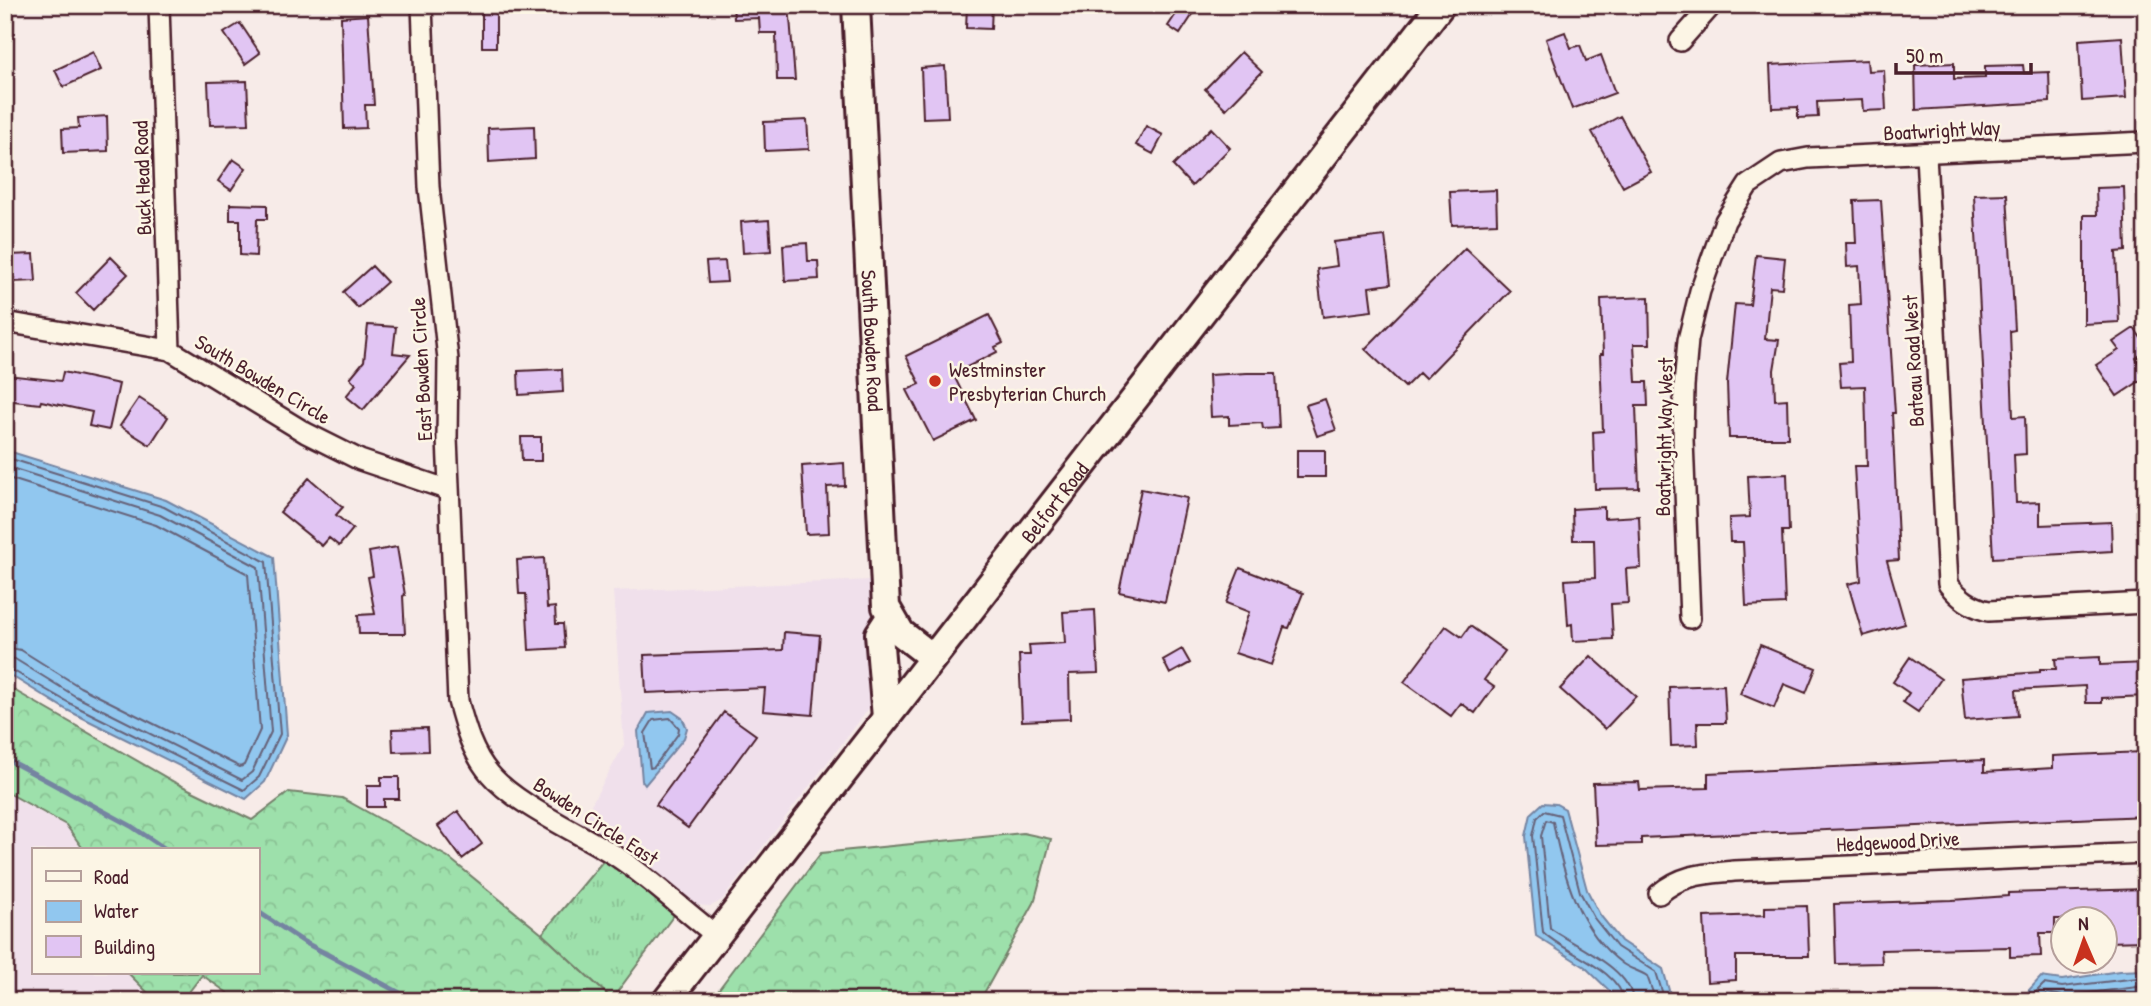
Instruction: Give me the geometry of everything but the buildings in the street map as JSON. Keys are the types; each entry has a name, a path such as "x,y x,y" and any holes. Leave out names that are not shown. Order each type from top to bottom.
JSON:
{"main road":[{"name":"South Bowden Road","path":"856,5 886,607 890,617"},
{"name":"Belfort Road","path":"666,1001 1441,5"},
{"path":"886,718 879,634 890,617 901,633 932,657"}],"street":[{"name":"Buck Head Road","path":"159,5 170,350"},
{"name":"East Bowden Circle","path":"422,5 429,187 447,359 449,490 458,701 466,730"},
{"path":"1680,41 1712,5"},
{"name":"Boatwright Way","path":"1748,185 1764,171 1794,160 2146,142"},
{"name":"Bateau Road West","path":"1926,154 1948,584 1959,598 1973,607 1988,611 2146,603"},
{"name":"Boatwright Way West","path":"1690,618 1683,440 1688,340 1700,292 1724,221 1748,185"},
{"name":"South Bowden Circle","path":"5,322 170,350 306,433 360,460 449,490"},
{"name":"Bowden Circle East","path":"466,730 473,749 490,775 508,790 618,858 717,936"},
{"name":"Hedgewood Drive","path":"1659,894 1674,881 1692,875 2146,853"}],"shaded area":[{"path":"871,580 877,698 722,900 711,906 694,905 582,821 624,745 613,591"},
{"path":"5,791 66,825 83,848 32,848 32,974 129,974 156,1001 5,1001"}],"green space":[{"path":"5,685 176,783 252,820 289,792 342,798 448,857 542,934 614,1001 239,1001 202,975 182,1001 156,1001 129,974 259,974 259,848 83,848 66,825 5,791"},
{"path":"1023,833 1051,839 1034,903 983,995 974,1001 710,1001 821,853"},
{"path":"603,861 613,864 674,915 612,999 542,934"}],"water":[{"path":"5,450 166,500 274,557 287,735 265,782 246,799 67,710 5,672"},
{"path":"672,711 682,718 687,728 684,738 645,785 642,781 638,731 648,713"},
{"path":"1543,803 1556,804 1565,809 1587,890 1600,915 1621,941 1663,969 1672,1001 1620,1001 1585,967 1536,936 1526,836 1531,814"},
{"path":"2146,970 2146,1001 2026,1001 2029,990 2041,977 2062,980 2120,974 2120,971"}],"waterway":[{"path":"5,758 131,826 164,848"},
{"path":"259,912 304,942 415,1001"}],"place":[{"name":"Westminster Presbyterian Church","path":"935,381"}]}
